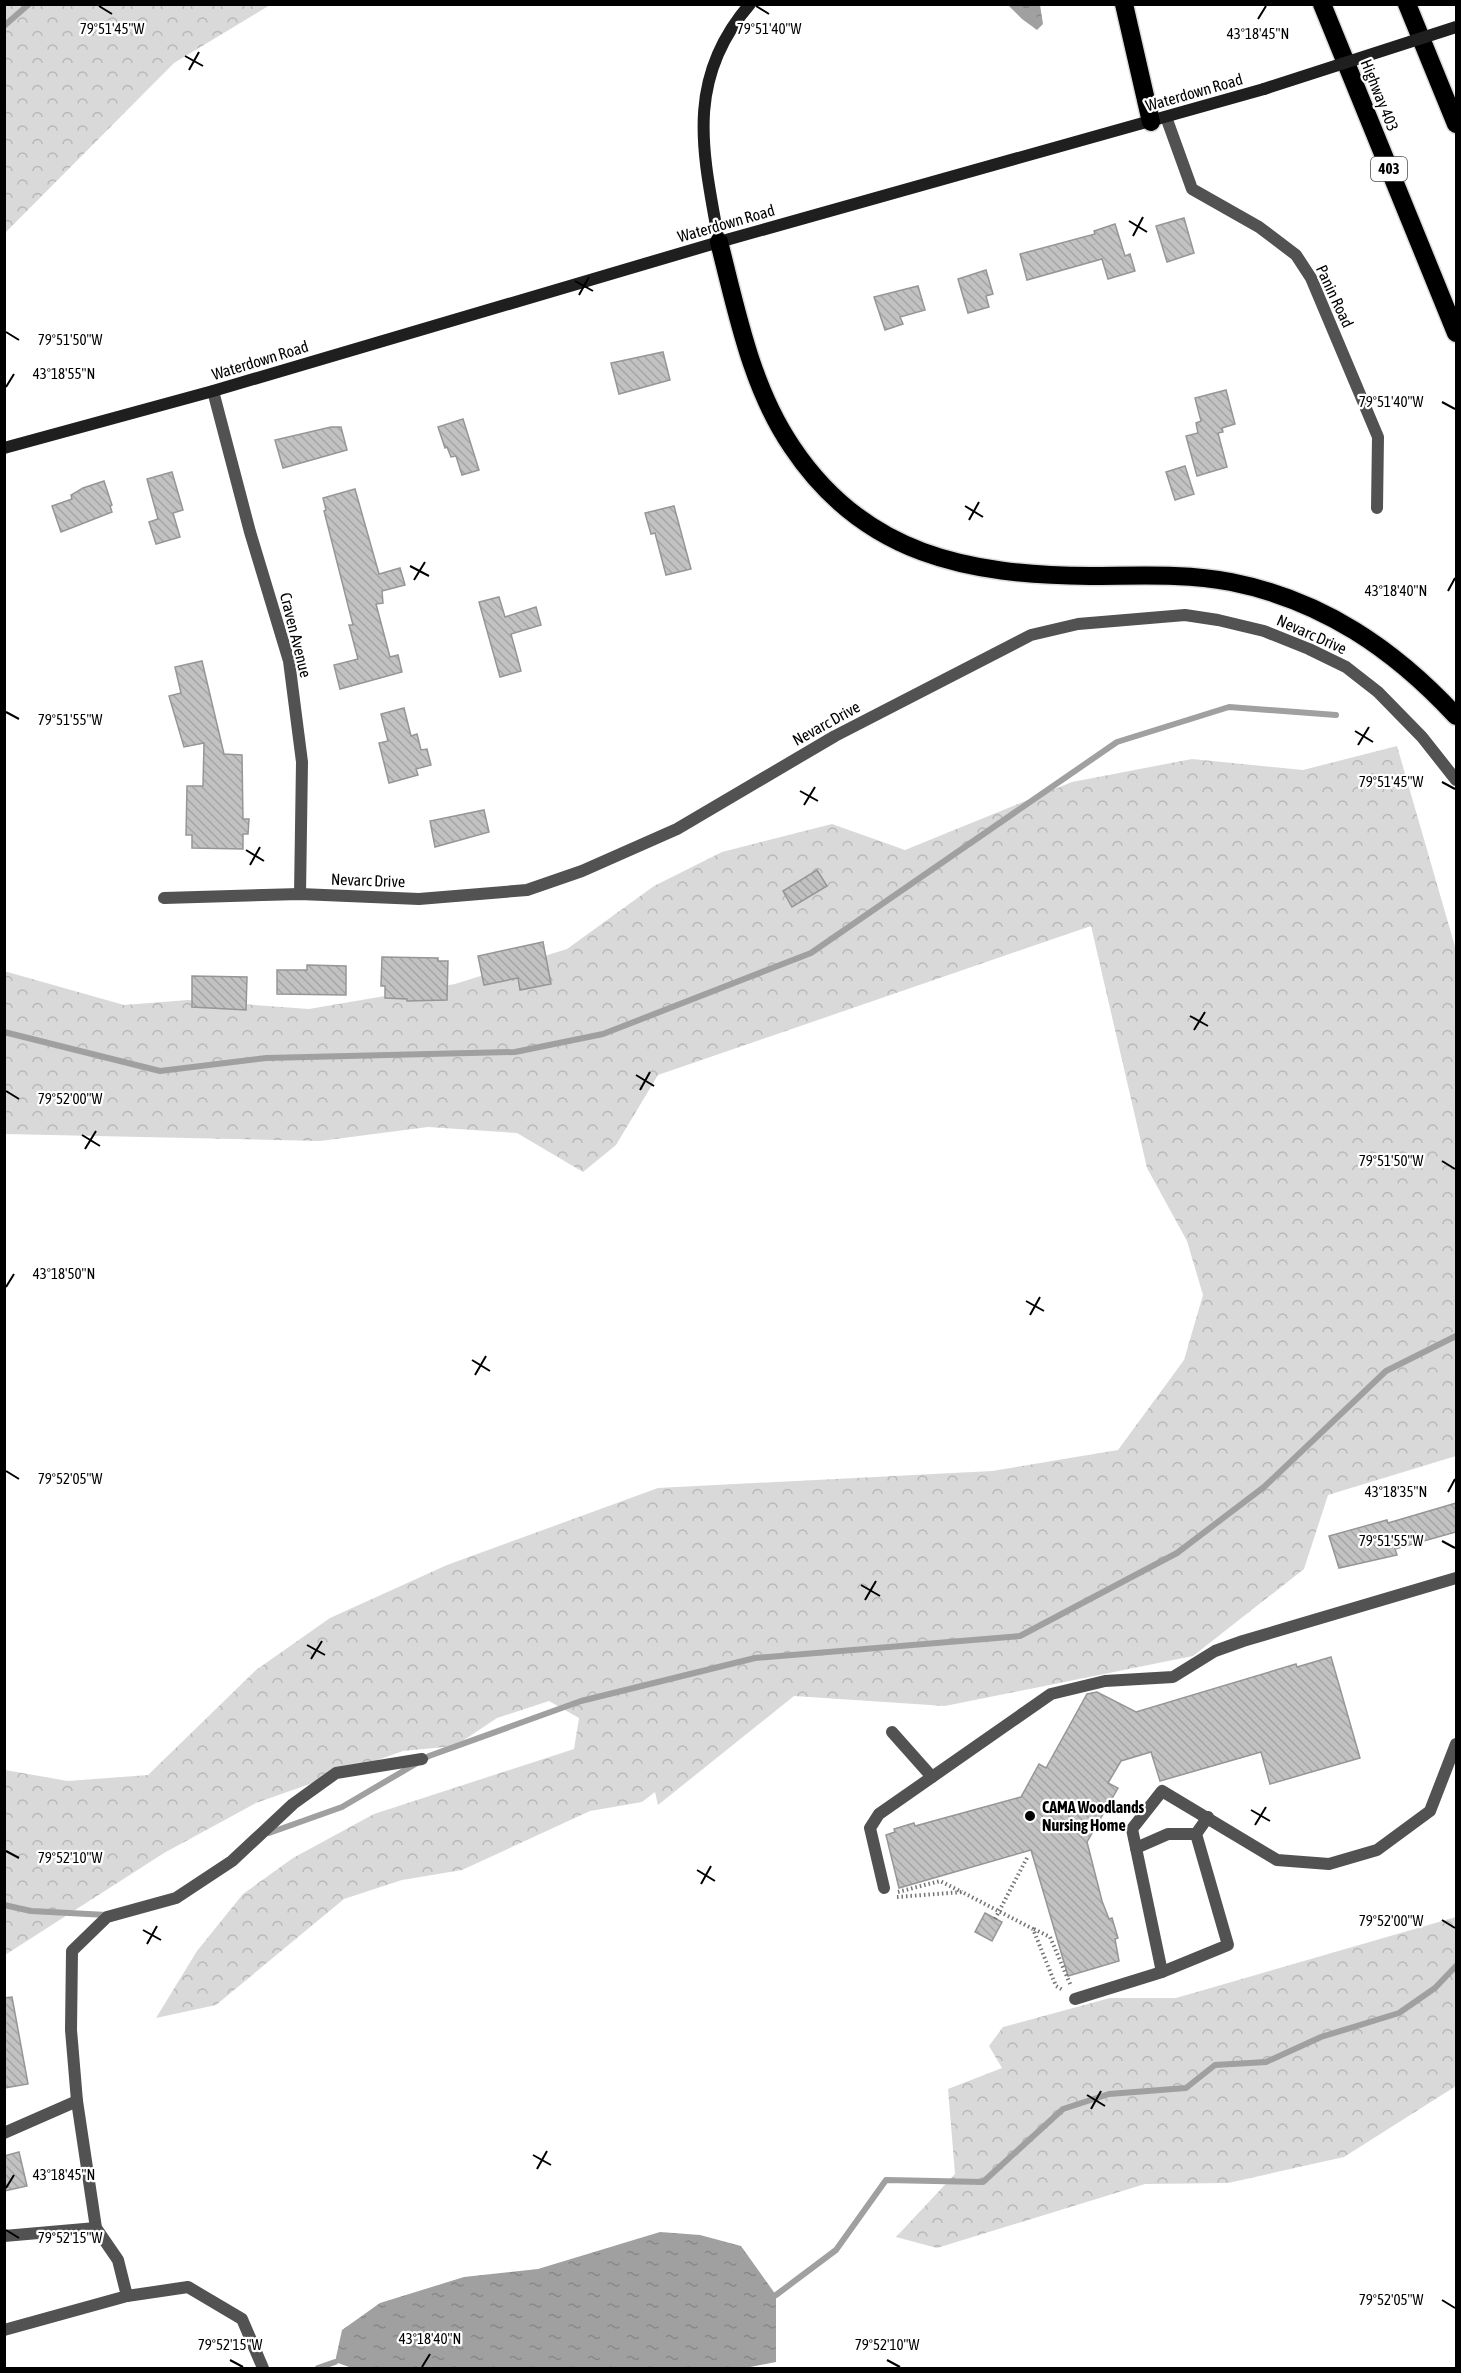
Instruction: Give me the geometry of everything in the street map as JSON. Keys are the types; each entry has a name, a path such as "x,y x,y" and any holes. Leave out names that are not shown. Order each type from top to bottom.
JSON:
{"highway":[{"path":"1124,4 1159,120"},
{"name":"Highway 403","path":"1322,4 1456,333"},
{"path":"1407,4 1456,124"},
{"path":"719,242 736,310 760,388 790,445 810,473 860,521 915,549 984,568 1029,573 1174,577 1228,582 1301,602 1352,627 1408,668 1456,716"}],"main road":[{"path":"719,242 703,154 705,92 720,47 750,4"},
{"name":"Waterdown Road","path":"4,448 213,391 719,242 1159,120 1456,27"}],"street":[{"name":"Panin Road","path":"1159,120 1191,189 1259,227 1296,255 1311,278 1378,438 1377,508"},
{"name":"Craven Avenue","path":"213,391 250,532 289,661 302,762 300,894"},
{"name":"Nevarc Drive","path":"164,898 300,894 419,899 526,890 571,875 677,829 836,736 964,668 1031,635 1078,624 1185,615 1264,631 1310,649 1346,667 1378,692 1422,737 1456,780"},
{"path":"890,1890 870,1828 879,1814 1051,1694 1105,1681 1173,1677 1215,1651 1243,1641 1456,1578"},
{"path":"892,1732 932,1777"},
{"path":"1162,1972 1132,1829 1162,1791 1277,1860 1329,1864 1377,1850 1430,1811 1456,1744"},
{"path":"127,2296 118,2260 96,2228 77,2101 71,2030 72,1951 107,1917 176,1898 232,1861 293,1804 336,1773 422,1759"},
{"path":"1196,1834 1208,1817"},
{"path":"1136,1848 1168,1834 1196,1834"},
{"path":"1076,2000 1162,1972 1228,1945 1196,1834"},
{"path":"4,2133 77,2101"},
{"path":"4,2236 96,2228"},
{"path":"4,2330 127,2296 188,2287 242,2319 263,2368"}],"path":[{"path":"995,1918 1029,1857"},
{"path":"890,1890 940,1881 1050,1937 1072,1988 1060,1990 1056,1986 1033,1929"},
{"path":"890,1890 897,1898 962,1892"}],"green space":[{"path":"5,4 270,5 174,63 5,233"},
{"path":"1397,746 1456,950 1456,1456 1328,1495 1304,1569 1193,1656 945,1706 794,1696 658,1805 655,1792 642,1802 590,1811 462,1870 402,1880 344,1899 216,2005 156,2018 197,1951 243,1894 293,1858 374,1814 574,1749 579,1718 549,1701 497,1718 455,1746 403,1751 256,1803 164,1853 5,1955 5,1770 68,1781 148,1775 256,1670 330,1618 447,1565 658,1488 992,1471 1118,1450 1184,1360 1203,1295 1187,1241 1147,1168 1091,926 658,1075 616,1145 583,1172 517,1133 428,1127 320,1141 5,1134 4,971 124,1005 188,1000 309,1009 455,984 567,949 654,886 722,852 832,824 905,850 1072,782 1192,759 1303,770"},
{"path":"1456,1917 1456,2086 1344,2157 1228,2183 1145,2184 937,2248 896,2237 955,2174 948,2089 1002,2068 989,2046 1003,2027 1110,1998 1176,1998"}],"water":[{"path":"1008,5 1040,5 1043,24 1037,30"},
{"path":"660,2232 700,2235 741,2246 776,2295 776,2362 745,2368 352,2368 335,2362 342,2330 380,2303 464,2277 538,2269"}],"building":[{"path":"1184,218 1194,253 1167,262 1156,226"},
{"path":"1115,224 1125,256 1130,254 1135,271 1108,279 1102,259 1027,280 1020,254 1095,234 1094,231"},
{"path":"986,270 993,294 986,296 989,307 968,313 958,279"},
{"path":"918,286 925,310 900,317 903,324 885,330 874,297"},
{"path":"663,352 670,380 619,394 611,363"},
{"path":"1226,390 1235,424 1222,428 1223,432 1218,433 1227,467 1197,476 1186,436 1198,433 1196,423 1201,421 1195,398"},
{"path":"463,419 479,470 462,475 456,456 451,457 447,447 445,448 438,427"},
{"path":"331,427 341,427 347,450 283,468 275,440"},
{"path":"1185,466 1194,494 1175,500 1166,472"},
{"path":"172,472 183,510 173,513 180,537 156,544 149,522 158,519 147,479"},
{"path":"104,481 112,512 61,532 52,506 72,499 71,495 83,488"},
{"path":"355,489 379,574 400,568 405,585 382,591 383,603 376,604 390,657 398,655 402,672 340,689 334,665 358,659 349,625 353,625 324,511 326,510 323,498"},
{"path":"674,506 691,569 666,575 655,533 651,534 645,513"},
{"path":"499,597 505,617 536,607 541,625 511,634 521,671 500,677 479,602"},
{"path":"202,661 224,754 242,755 243,819 249,819 248,834 243,834 243,849 192,848 192,835 186,835 187,786 203,786 204,743 184,747 169,696 181,693 175,667"},
{"path":"404,708 411,736 417,734 421,750 427,749 431,765 416,769 418,775 389,783 379,743 388,741 381,714"},
{"path":"484,810 489,832 435,847 430,821"},
{"path":"817,870 827,886 792,907 783,891"},
{"path":"543,942 551,984 520,990 518,978 484,985 478,956"},
{"path":"382,957 438,958 438,961 448,961 447,1000 407,1001 407,999 385,998 385,986 381,986"},
{"path":"307,965 346,966 346,995 277,994 277,970 307,970"},
{"path":"192,976 247,977 246,1010 192,1007"},
{"path":"1456,1503 1456,1532 1395,1549 1397,1555 1339,1568 1329,1536 1387,1520 1388,1523"},
{"name":"CAMA Woodlands Nursing Home","path":"1331,1657 1360,1758 1270,1784 1261,1752 1160,1781 1151,1752 1121,1761 1108,1783 1118,1788 1087,1842 1102,1901 1109,1919 1112,1918 1118,1938 1115,1939 1119,1961 1068,1976 1031,1850 899,1888 886,1835 895,1832 894,1829 914,1823 915,1826 1021,1797 1039,1764 1046,1768 1087,1694 1097,1692 1136,1712 1296,1664 1297,1667"},
{"path":"985,1913 1002,1922 992,1941 975,1932"},
{"path":"12,1997 28,2084 4,2088 4,1998"},
{"path":"19,2152 27,2186 4,2191 4,2156"}],"waterway":[{"path":"4,26 29,4"},
{"path":"4,1032 160,1071 266,1058 515,1052 603,1034 811,953 1117,742 1229,707 1336,715"},
{"path":"269,1833 342,1807 429,1756 581,1701 755,1658 1020,1636 1177,1553 1264,1487 1386,1371 1456,1336"},
{"path":"4,1905 31,1911 107,1915"},
{"path":"776,2295 836,2250 886,2180 983,2182 1063,2109 1109,2094 1186,2088 1215,2065 1266,2062 1321,2037 1399,2013 1435,1988 1456,1966"},
{"path":"318,2368 335,2362"}],"place":[{"name":"CAMA Woodlands Nursing Home","path":"1030,1816"}]}
